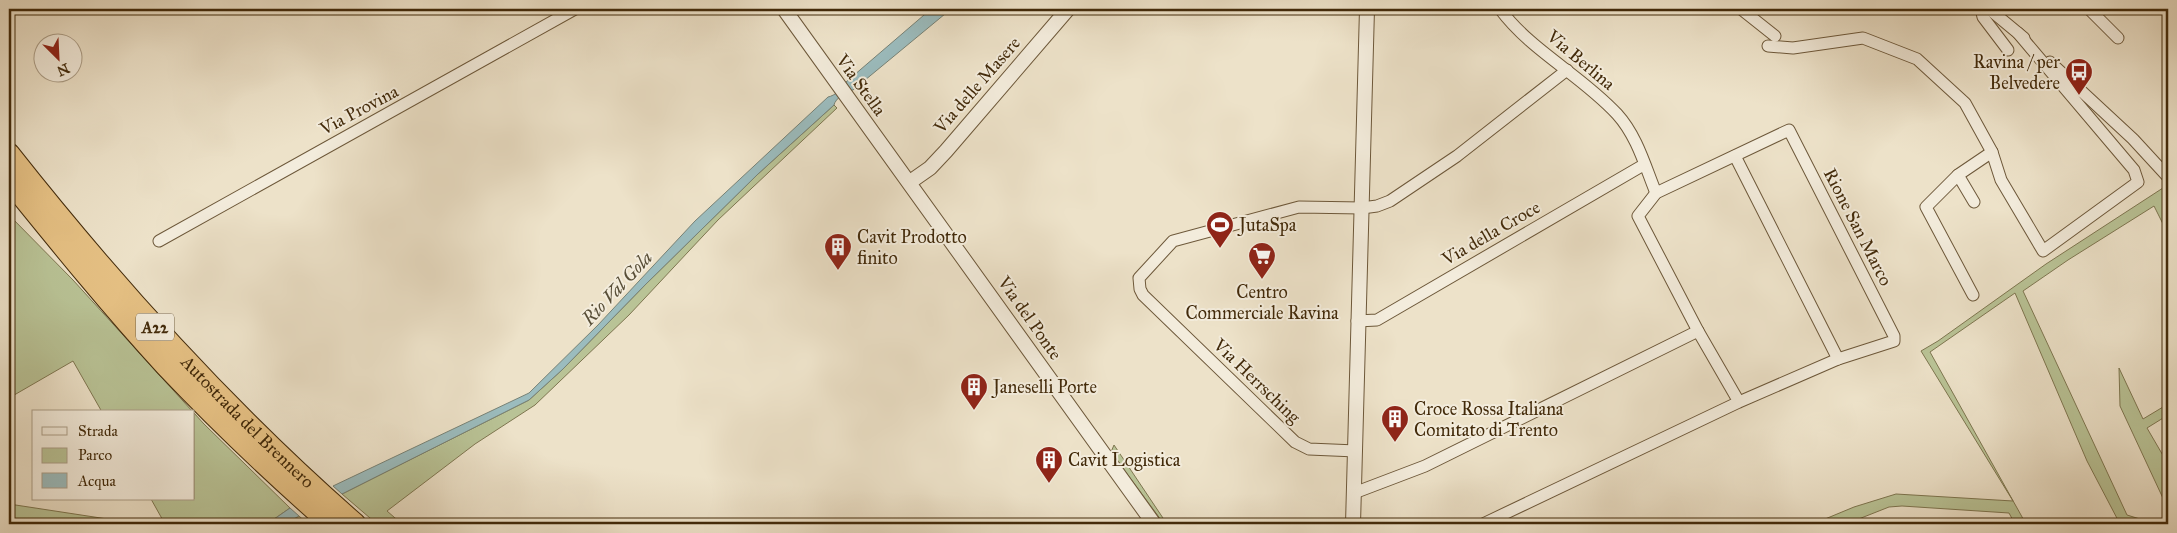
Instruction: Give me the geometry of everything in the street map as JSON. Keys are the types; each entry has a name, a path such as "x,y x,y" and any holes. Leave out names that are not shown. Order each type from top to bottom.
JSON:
{"highway":[{"name":"Autostrada del Brennero","path":"9,154 104,271 305,491"},
{"name":"Autostrada del Brennero","path":"9,180 73,259 166,366 339,521"}],"street":[{"name":"Via Provina","path":"159,241 575,9"},
{"name":"Via Stella","path":"784,9 842,92 910,182"},
{"name":"Via delle Masere","path":"910,182 930,168 946,151 1068,9"},
{"path":"1353,524 1356,451 1357,321 1367,9"},
{"name":"Via Berlina","path":"1500,9 1520,34 1567,70 1618,115 1636,141 1656,193"},
{"path":"1741,9 1775,36"},
{"path":"1981,9 1982,17 2008,50"},
{"path":"1988,9 2133,138 2168,177"},
{"path":"2089,9 2118,38"},
{"path":"1768,46 1785,47 1863,38 1917,58 1965,103 1992,152 2001,180 2043,251 2138,182 2134,170 2018,34"},
{"path":"1362,208 1377,206 1390,201 1450,161 1567,70"},
{"name":"Rione San Marco","path":"1483,524 1739,402 1838,359 1894,341 1894,336 1789,130 1656,193 1638,216 1698,331 1739,402"},
{"path":"1973,295 1926,206 1958,175 1992,152"},
{"path":"1735,156 1838,359"},
{"name":"Via della Croce","path":"1357,321 1377,320 1640,167"},
{"path":"1958,175 1974,202"},
{"name":"Via del Ponte","path":"910,182 1154,524"},
{"name":"Via Herrsching","path":"1356,451 1308,449 1295,442 1143,294 1138,283 1142,272 1173,241 1299,207 1362,208"},
{"path":"1354,493 1426,466 1698,331"}],"green space":[{"path":"834,105 837,108 718,220 629,315 535,405 475,444 387,511 402,524 377,524 342,494 529,400 563,369 758,174"},
{"path":"2166,186 2168,189 2168,234 2154,206 2068,260 2023,291 2127,515 2156,524 2120,524 2087,461 2015,293 1930,352 2026,524 2015,524 2009,513 1902,506 1889,507 1846,524 1813,524 1854,507 1896,494 2013,501 1921,351 1938,341 2046,264"},
{"path":"9,215 73,280 191,410 101,410 73,361 9,398 9,284 12,282 9,276"},
{"path":"2119,368 2143,419 2168,404 2168,415 2147,428 2168,464 2168,509 2120,406"},
{"path":"195,414 290,508 267,524 165,524 152,500 195,500"},
{"path":"1114,445 1167,524 1164,524 1111,452"},
{"path":"9,504 140,524 9,524"},
{"path":"299,516 308,524 285,524"}],"water":[{"path":"931,9 951,9 853,90 839,98 834,105 758,174 563,369 529,400 342,494 333,486 529,393 598,325 695,221 828,97 844,87 846,82"},
{"path":"290,508 299,516 285,524 267,524"}],"place":[{"name":"Ravina / per Belvedere","path":"2079,96"},
{"name":"JutaSpa","path":"1220,249"},
{"name":"Cavit Prodotto finito","path":"838,271"},
{"name":"Centro Commerciale Ravina","path":"1262,280"},
{"name":"Janeselli Porte","path":"974,411"},
{"name":"Croce Rossa Italiana Comitato di Trento","path":"1395,443"},
{"name":"Cavit Logistica","path":"1049,484"}],"water label":[{"name":"Rio Val Gola","path":"617,288"}]}
